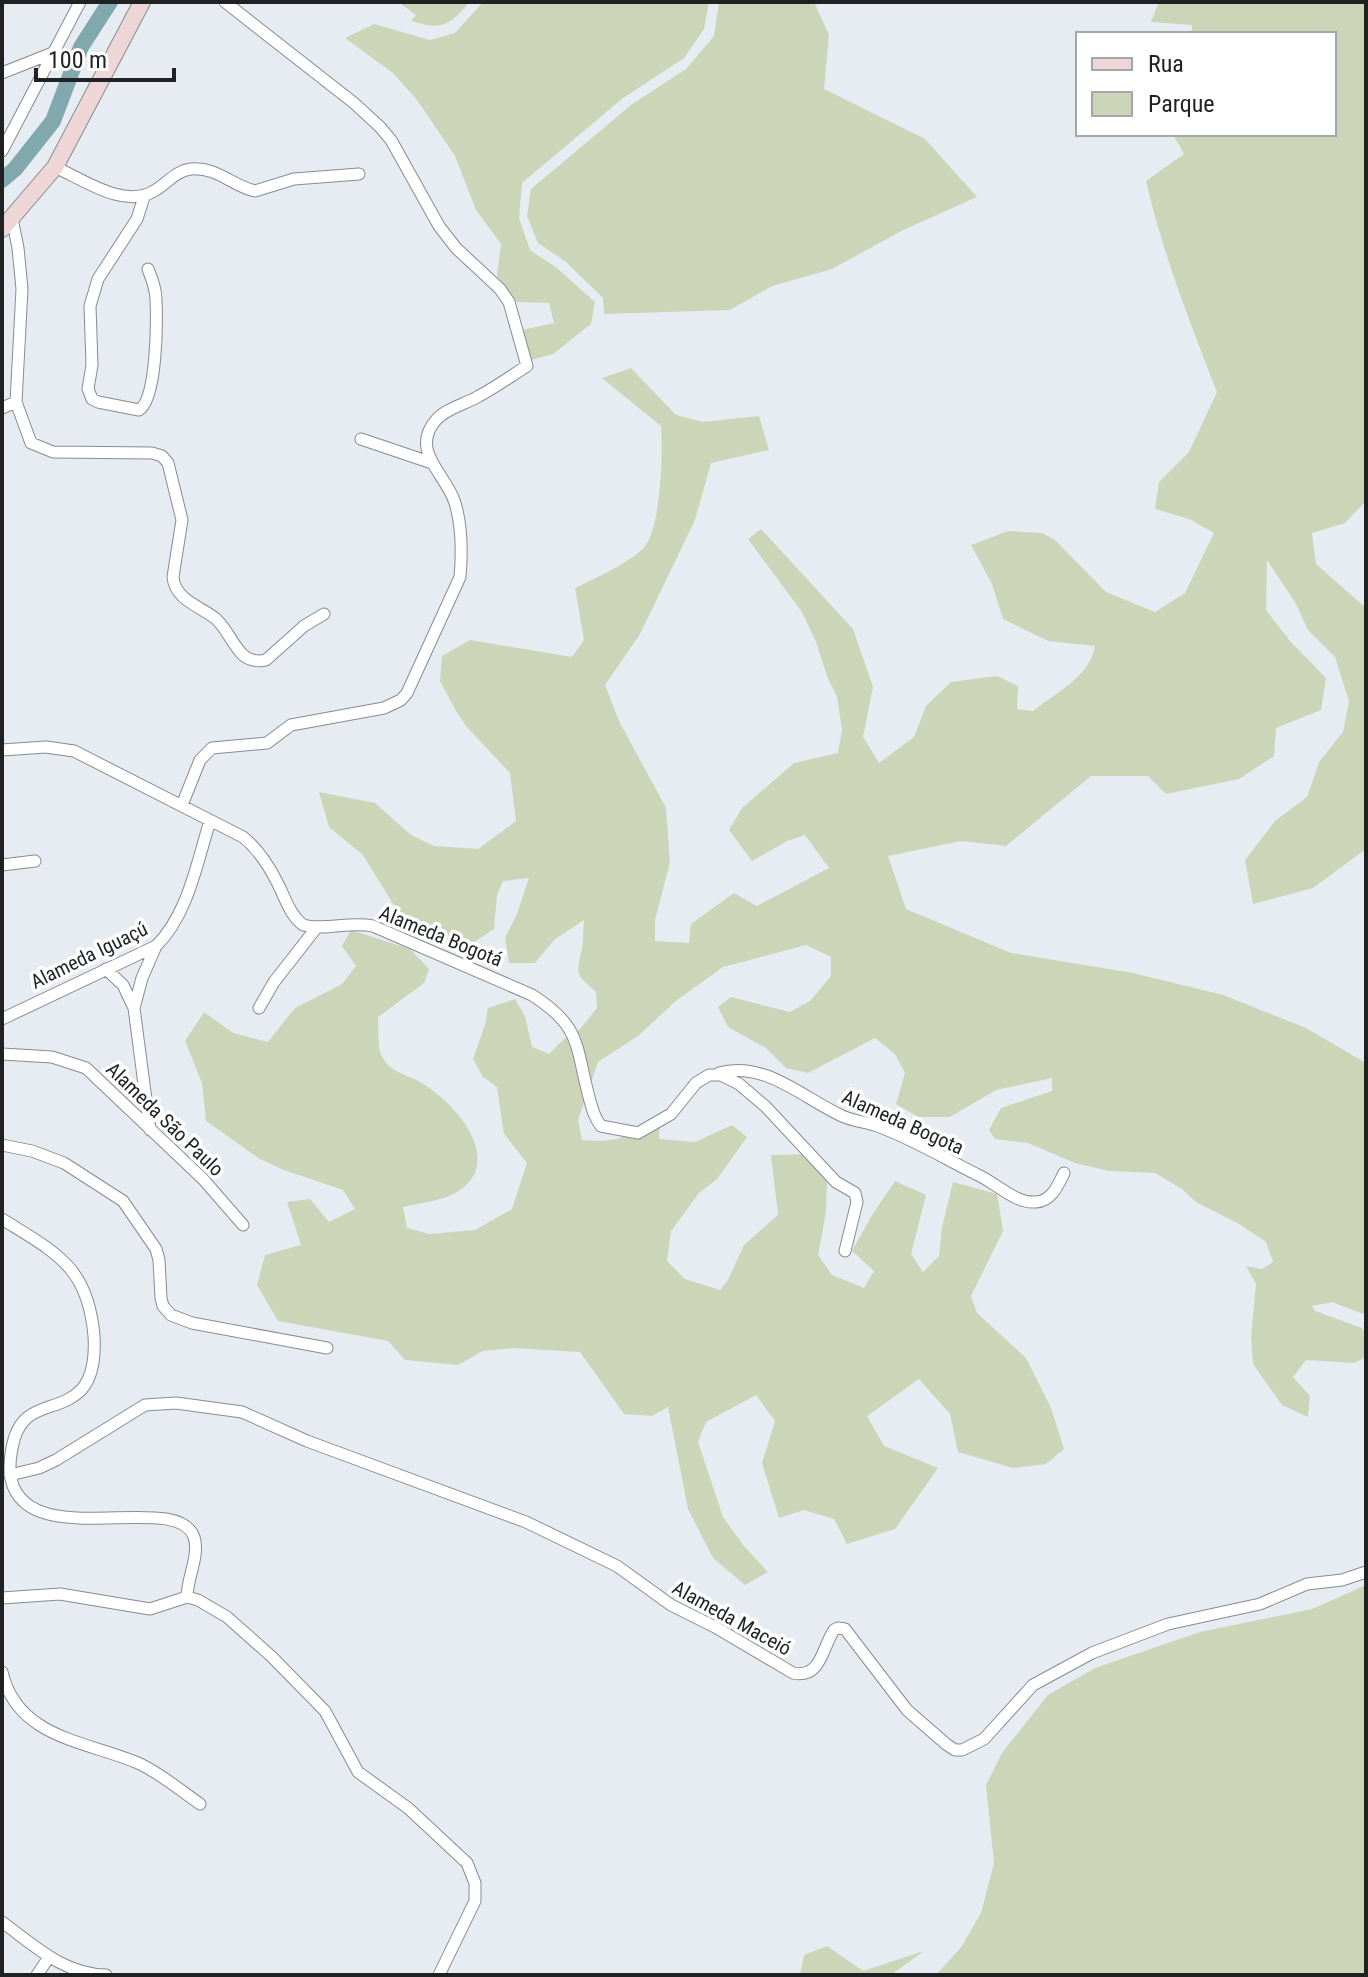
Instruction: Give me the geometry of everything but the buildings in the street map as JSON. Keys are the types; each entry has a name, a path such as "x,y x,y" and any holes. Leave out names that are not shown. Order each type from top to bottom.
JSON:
{"street":[{"path":"2,151 80,2"},
{"path":"142,2 55,167 7,224 18,248 22,289 16,402 31,443 40,449 66,453 152,453 162,456 168,463 182,520 174,586 179,594 215,619 244,656 258,662 266,660 304,626 324,614"},
{"path":"182,805 200,760 212,748 267,743 291,725 384,708 401,700 407,693 460,577 457,511 449,488 432,463 426,445 436,419 527,366 509,302 500,289 456,248 439,226 391,140 354,103 225,2"},
{"path":"2,73 56,52"},
{"path":"55,167 113,194 144,197"},
{"path":"148,269 157,298 152,384 147,403 139,410 98,402 92,399 88,389 92,365 90,306 98,279 137,219 144,197 177,172 191,169 218,172 255,191 294,179 359,174"},
{"path":"2,408 16,402"},
{"path":"361,439 432,463"},
{"path":"2,750 46,747 74,751 243,837 251,844 268,865 292,914 303,925 317,927 274,982 259,1008"},
{"name":"Alameda Iguaçú","path":"2,1019 156,946 165,938 180,912 210,821"},
{"path":"2,865 35,861"},
{"name":"Alameda Bogotá","path":"317,927 350,923 373,926 516,987 553,1009 573,1031 592,1109 601,1126 624,1132 641,1132 671,1114 696,1083 715,1074"},
{"path":"134,1008 142,978 156,946"},
{"path":"106,969 123,985 134,1008 150,1130"},
{"name":"Alameda São Paulo","path":"2,1054 52,1057 86,1068 211,1187 243,1225"},
{"name":"Alameda Bogota","path":"715,1074 744,1069 771,1078 845,1117 877,1126 905,1139 1023,1200 1045,1200 1055,1191 1064,1173"},
{"path":"715,1074 730,1078 765,1106 836,1182 855,1193 857,1202 845,1251"},
{"path":"2,1145 32,1151 64,1163 123,1201 156,1249 161,1298 171,1315 192,1323 327,1348"},
{"path":"2,1219 55,1254 76,1274 89,1301 94,1344 91,1369 81,1389 30,1415 17,1429 10,1458 10,1475 14,1486 33,1506 58,1516 94,1519 167,1517 182,1522 191,1532 195,1546 187,1597"},
{"name":"Alameda Maceió","path":"10,1475 56,1460 145,1405 176,1403 252,1415 307,1441 502,1512 617,1566 671,1605 793,1673 806,1674 814,1669 834,1630 845,1629 907,1710 946,1744 959,1750 969,1749 984,1739 1033,1685 1092,1653 1168,1624 1260,1604 1307,1584 1342,1580 1366,1572"},
{"path":"2,1598 60,1594 150,1609 187,1597 227,1617 325,1711 358,1772 408,1808 467,1863 475,1883 475,1901 439,1975"},
{"path":"2,1672 12,1698 42,1728 67,1740 138,1763 200,1804"},
{"path":"2,1922 49,1957 72,1969 106,1975"},
{"path":"37,1975 49,1957"}],"green space":[{"path":"398,2 470,2 451,21 431,25 411,21 416,15"},
{"path":"483,2 709,2 704,29 684,58 623,98 522,183 519,218 530,250 557,268 595,302 591,324 553,354 531,360 522,330 554,323 549,303 516,302 497,276 501,244 476,210 455,156 417,100 393,73 345,38 374,24 430,40 455,33"},
{"path":"719,2 814,2 829,35 824,89 925,139 977,197 903,230 832,269 772,286 730,310 604,314 603,298 566,262 538,243 527,216 531,189 631,105 686,69 714,36"},
{"path":"1159,2 1366,2 1366,501 1345,523 1312,533 1316,564 1366,608 1366,849 1313,888 1253,904 1245,860 1275,821 1307,797 1319,762 1343,732 1349,701 1335,657 1308,630 1295,602 1267,560 1266,610 1290,641 1326,678 1321,710 1276,728 1274,756 1239,779 1166,794 1148,776 1091,776 1006,846 961,841 888,856 906,909 1011,953 1133,973 1223,995 1306,1028 1366,1063 1366,1315 1332,1302 1312,1306 1315,1311 1362,1328 1366,1337 1366,1357 1354,1363 1306,1360 1293,1377 1310,1396 1308,1417 1282,1405 1253,1364 1251,1338 1256,1284 1246,1266 1262,1269 1273,1262 1266,1242 1196,1202 1182,1189 1155,1173 1109,1171 1075,1163 1028,1143 995,1139 989,1130 1001,1108 1052,1091 1052,1078 996,1090 950,1117 918,1117 896,1104 905,1073 895,1054 875,1038 808,1073 786,1068 766,1048 728,1027 718,1007 731,997 790,1012 810,1001 831,976 831,957 806,945 723,967 677,1000 638,1036 598,1062 578,1120 582,1140 618,1138 649,1119 660,1120 659,1139 695,1142 732,1125 747,1137 717,1179 699,1193 671,1231 667,1261 685,1279 720,1290 744,1245 778,1215 771,1155 813,1154 827,1182 826,1212 818,1255 832,1275 864,1288 874,1271 852,1251 895,1181 926,1195 911,1254 923,1272 939,1256 942,1227 953,1182 997,1194 1003,1231 971,1296 977,1313 1026,1358 1051,1408 1064,1449 1046,1464 1013,1468 958,1452 950,1414 919,1379 867,1416 884,1446 938,1468 895,1529 847,1544 834,1519 804,1510 779,1518 762,1463 775,1421 756,1395 706,1422 698,1442 723,1517 768,1572 745,1585 713,1558 688,1509 668,1407 652,1416 624,1414 580,1352 512,1348 483,1351 458,1365 405,1360 388,1341 278,1321 257,1285 265,1255 301,1245 287,1202 310,1199 329,1222 355,1209 343,1190 260,1159 206,1121 202,1083 185,1041 204,1012 233,1033 268,1042 295,1008 342,984 356,966 342,946 351,930 410,949 429,969 424,983 378,1017 381,1054 394,1070 438,1095 463,1121 477,1151 477,1166 471,1180 457,1192 438,1200 403,1207 407,1228 429,1234 475,1230 512,1209 527,1163 504,1134 497,1087 483,1077 473,1059 488,1008 515,999 525,1016 532,1047 549,1054 580,1029 597,1008 596,992 578,972 584,920 554,940 535,963 509,963 505,938 529,878 503,881 497,895 494,929 462,950 406,925 363,855 329,827 319,792 375,803 411,835 434,846 478,849 516,821 510,773 456,711 440,681 442,656 470,640 572,657 584,640 575,588 624,563 646,545 658,505 661,426 602,378 631,368 676,415 703,422 759,416 769,450 711,463 695,520 640,634 605,685 619,721 666,808 670,862 655,920 655,941 689,943 691,924 734,893 757,906 829,868 805,835 787,841 752,861 729,830 742,808 794,763 838,753 842,730 837,697 802,612 748,539 761,529 853,629 873,687 863,737 879,763 914,737 926,706 951,682 997,676 1018,686 1017,709 1033,711 1079,675 1092,657 1095,646 1048,641 1003,619 992,584 971,545 1008,531 1042,533 1055,540 1106,592 1155,612 1185,593 1214,533 1189,519 1155,509 1159,482 1189,452 1217,392 1169,262 1146,181 1184,154 1174,136 1336,136 1336,32 1192,32 1192,25 1151,22"},
{"path":"1366,1585 1366,1975 936,1975 962,1946 981,1913 994,1863 986,1785 1002,1753 1048,1695 1095,1668 1200,1632 1312,1609"},
{"path":"827,1946 863,1971 924,1951 891,1975 800,1975 804,1955"}],"waterway":[{"path":"2,180 15,169 53,121 81,47 110,2"}]}
